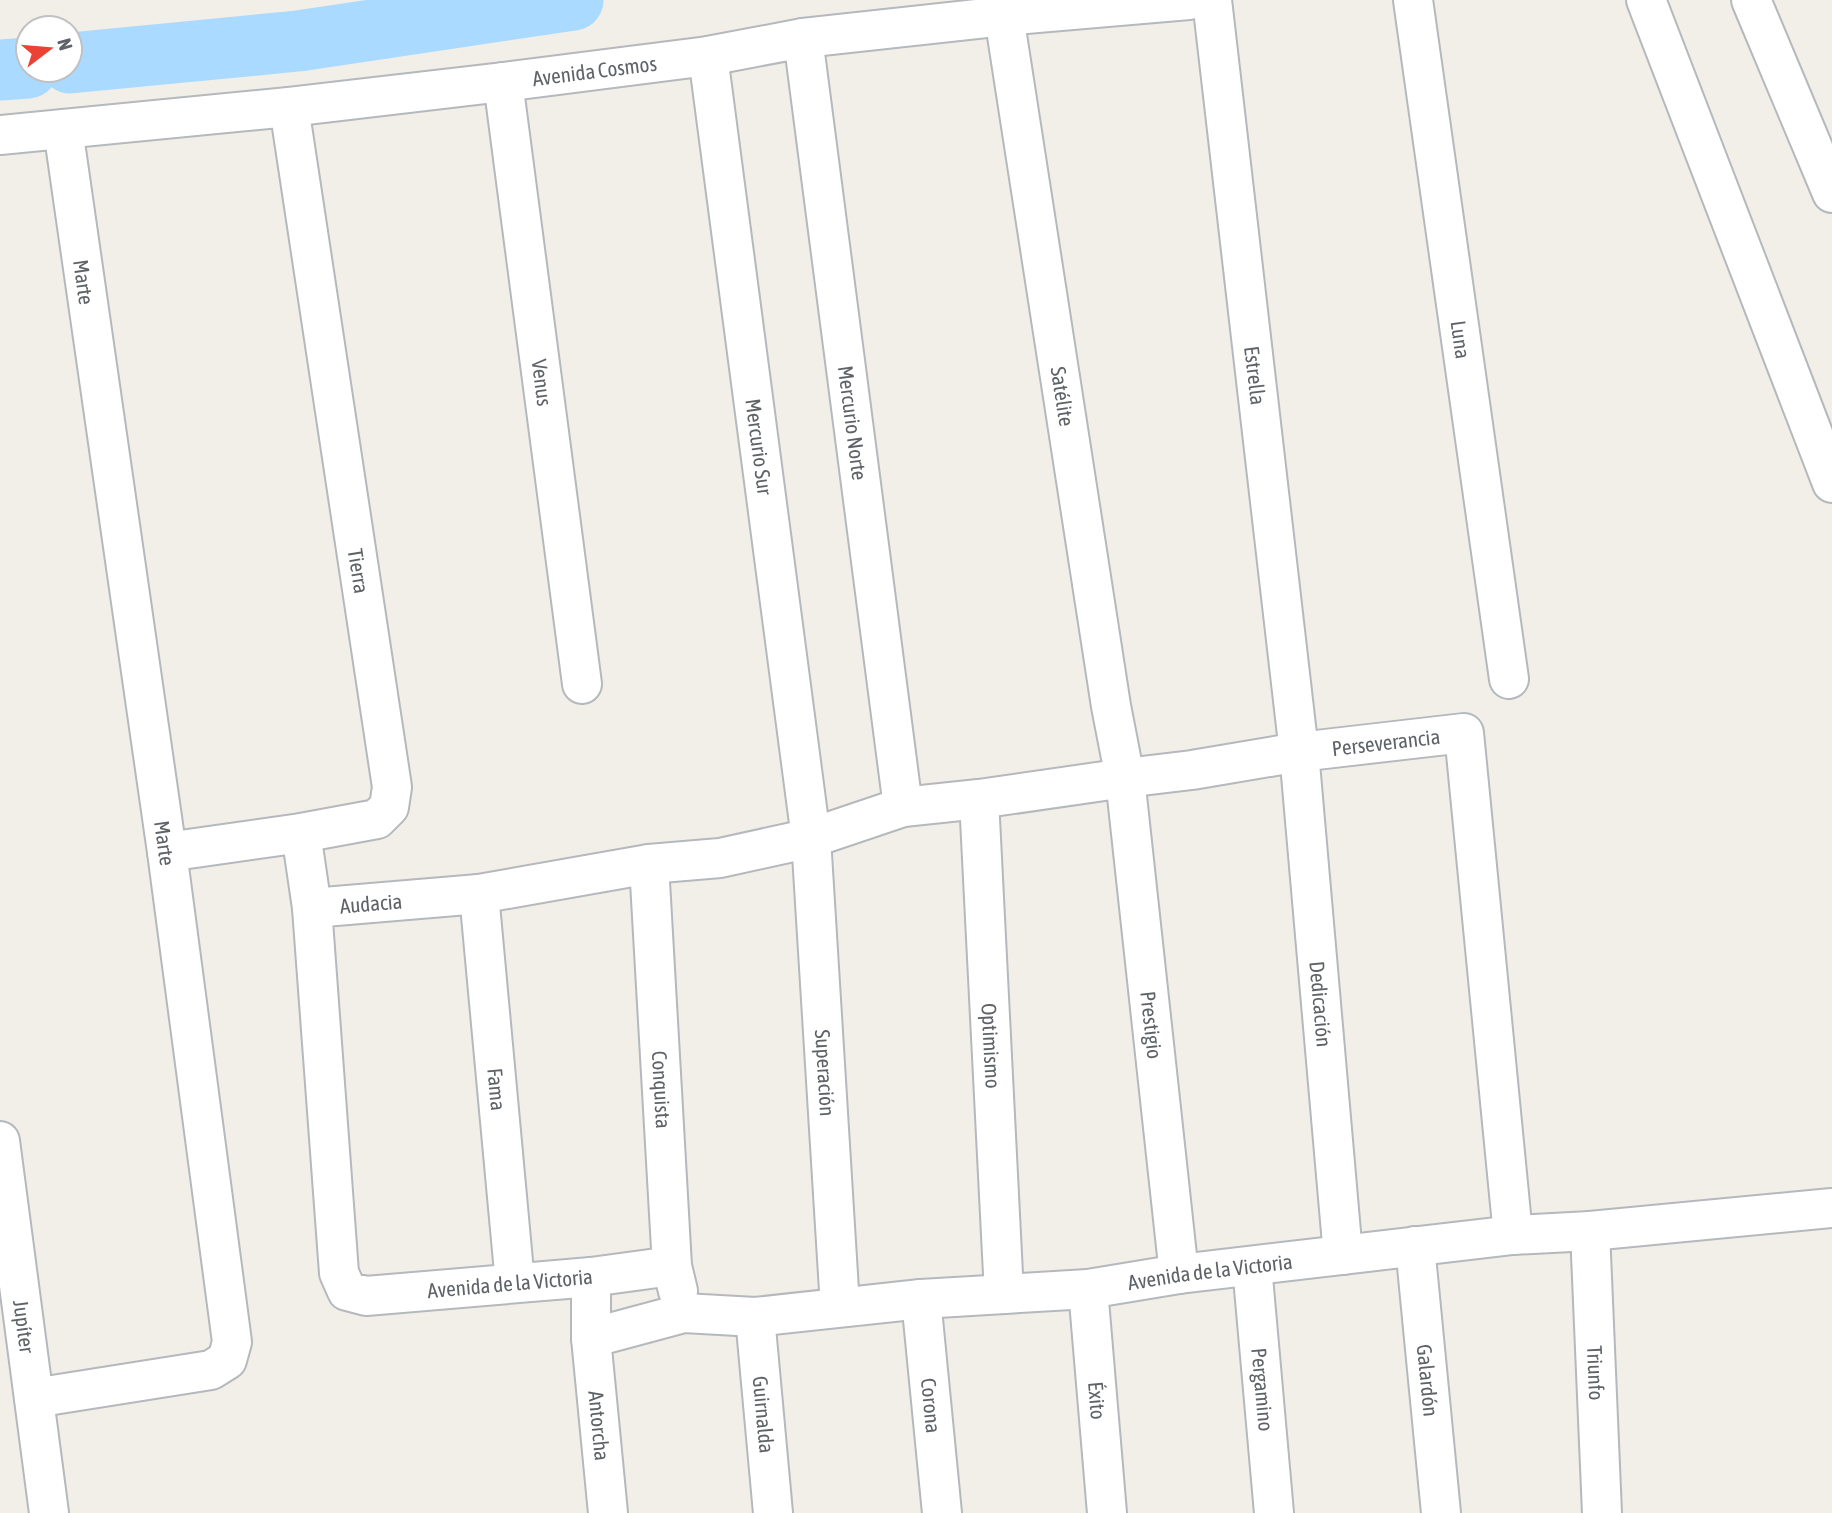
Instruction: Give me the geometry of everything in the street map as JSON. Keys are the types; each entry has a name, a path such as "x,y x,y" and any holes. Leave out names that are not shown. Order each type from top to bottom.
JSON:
{"street":[{"name":"Avenida Cosmos","path":"0,135 289,107 503,82 708,56 803,38 1004,16 1189,0"},
{"name":"Estrella","path":"1212,0 1299,752"},
{"name":"Luna","path":"1413,0 1509,679"},
{"path":"1646,0 1832,483"},
{"path":"1751,0 1832,193"},
{"name":"Satélite","path":"1004,16 1111,706 1125,778"},
{"name":"Mercurio Norte","path":"803,38 903,807"},
{"name":"Mercurio Sur","path":"708,56 811,838"},
{"name":"Venus","path":"503,82 582,684"},
{"name":"Tierra","path":"167,852 377,819 388,807 391,787 289,107"},
{"name":"Marte","path":"34,1398 211,1370 227,1360 232,1342 167,852 62,129"},
{"name":"Perseverancia","path":"811,838 903,807 1192,771 1299,752 1464,733 1513,1235"},
{"name":"Dedicación","path":"1299,752 1343,1255"},
{"name":"Prestigio","path":"1125,778 1179,1274"},
{"name":"Optimismo","path":"979,799 1004,1294"},
{"path":"301,833 312,908"},
{"name":"Audacia","path":"347,1291 339,1273 312,908 479,894 649,864 720,858 811,838"},
{"name":"Superación","path":"811,838 840,1307"},
{"name":"Conquista","path":"649,864 672,1266 684,1313"},
{"name":"Fama","path":"479,894 515,1283"},
{"name":"Jupíter","path":"0,1141 49,1513"},
{"name":"Avenida de la Victoria","path":"591,1338 684,1313 755,1317 921,1299 1088,1289 1179,1274 1513,1235 1590,1231 1832,1208"},
{"name":"Triunfo","path":"1590,1231 1602,1513"},
{"name":"Galardón","path":"1416,1246 1441,1513"},
{"name":"Avenida de la Victoria","path":"347,1291 366,1296 592,1277 672,1266"},
{"name":"Pergamino","path":"1252,1266 1274,1513"},
{"name":"Antorcha","path":"592,1277 591,1338 608,1513"},
{"name":"Éxito","path":"1088,1289 1107,1513"},
{"name":"Corona","path":"921,1299 942,1513"},
{"name":"Guirnalda","path":"755,1317 773,1513"}],"waterway":[{"path":"84,62 298,41 573,0"},
{"path":"0,70 14,69"}]}
